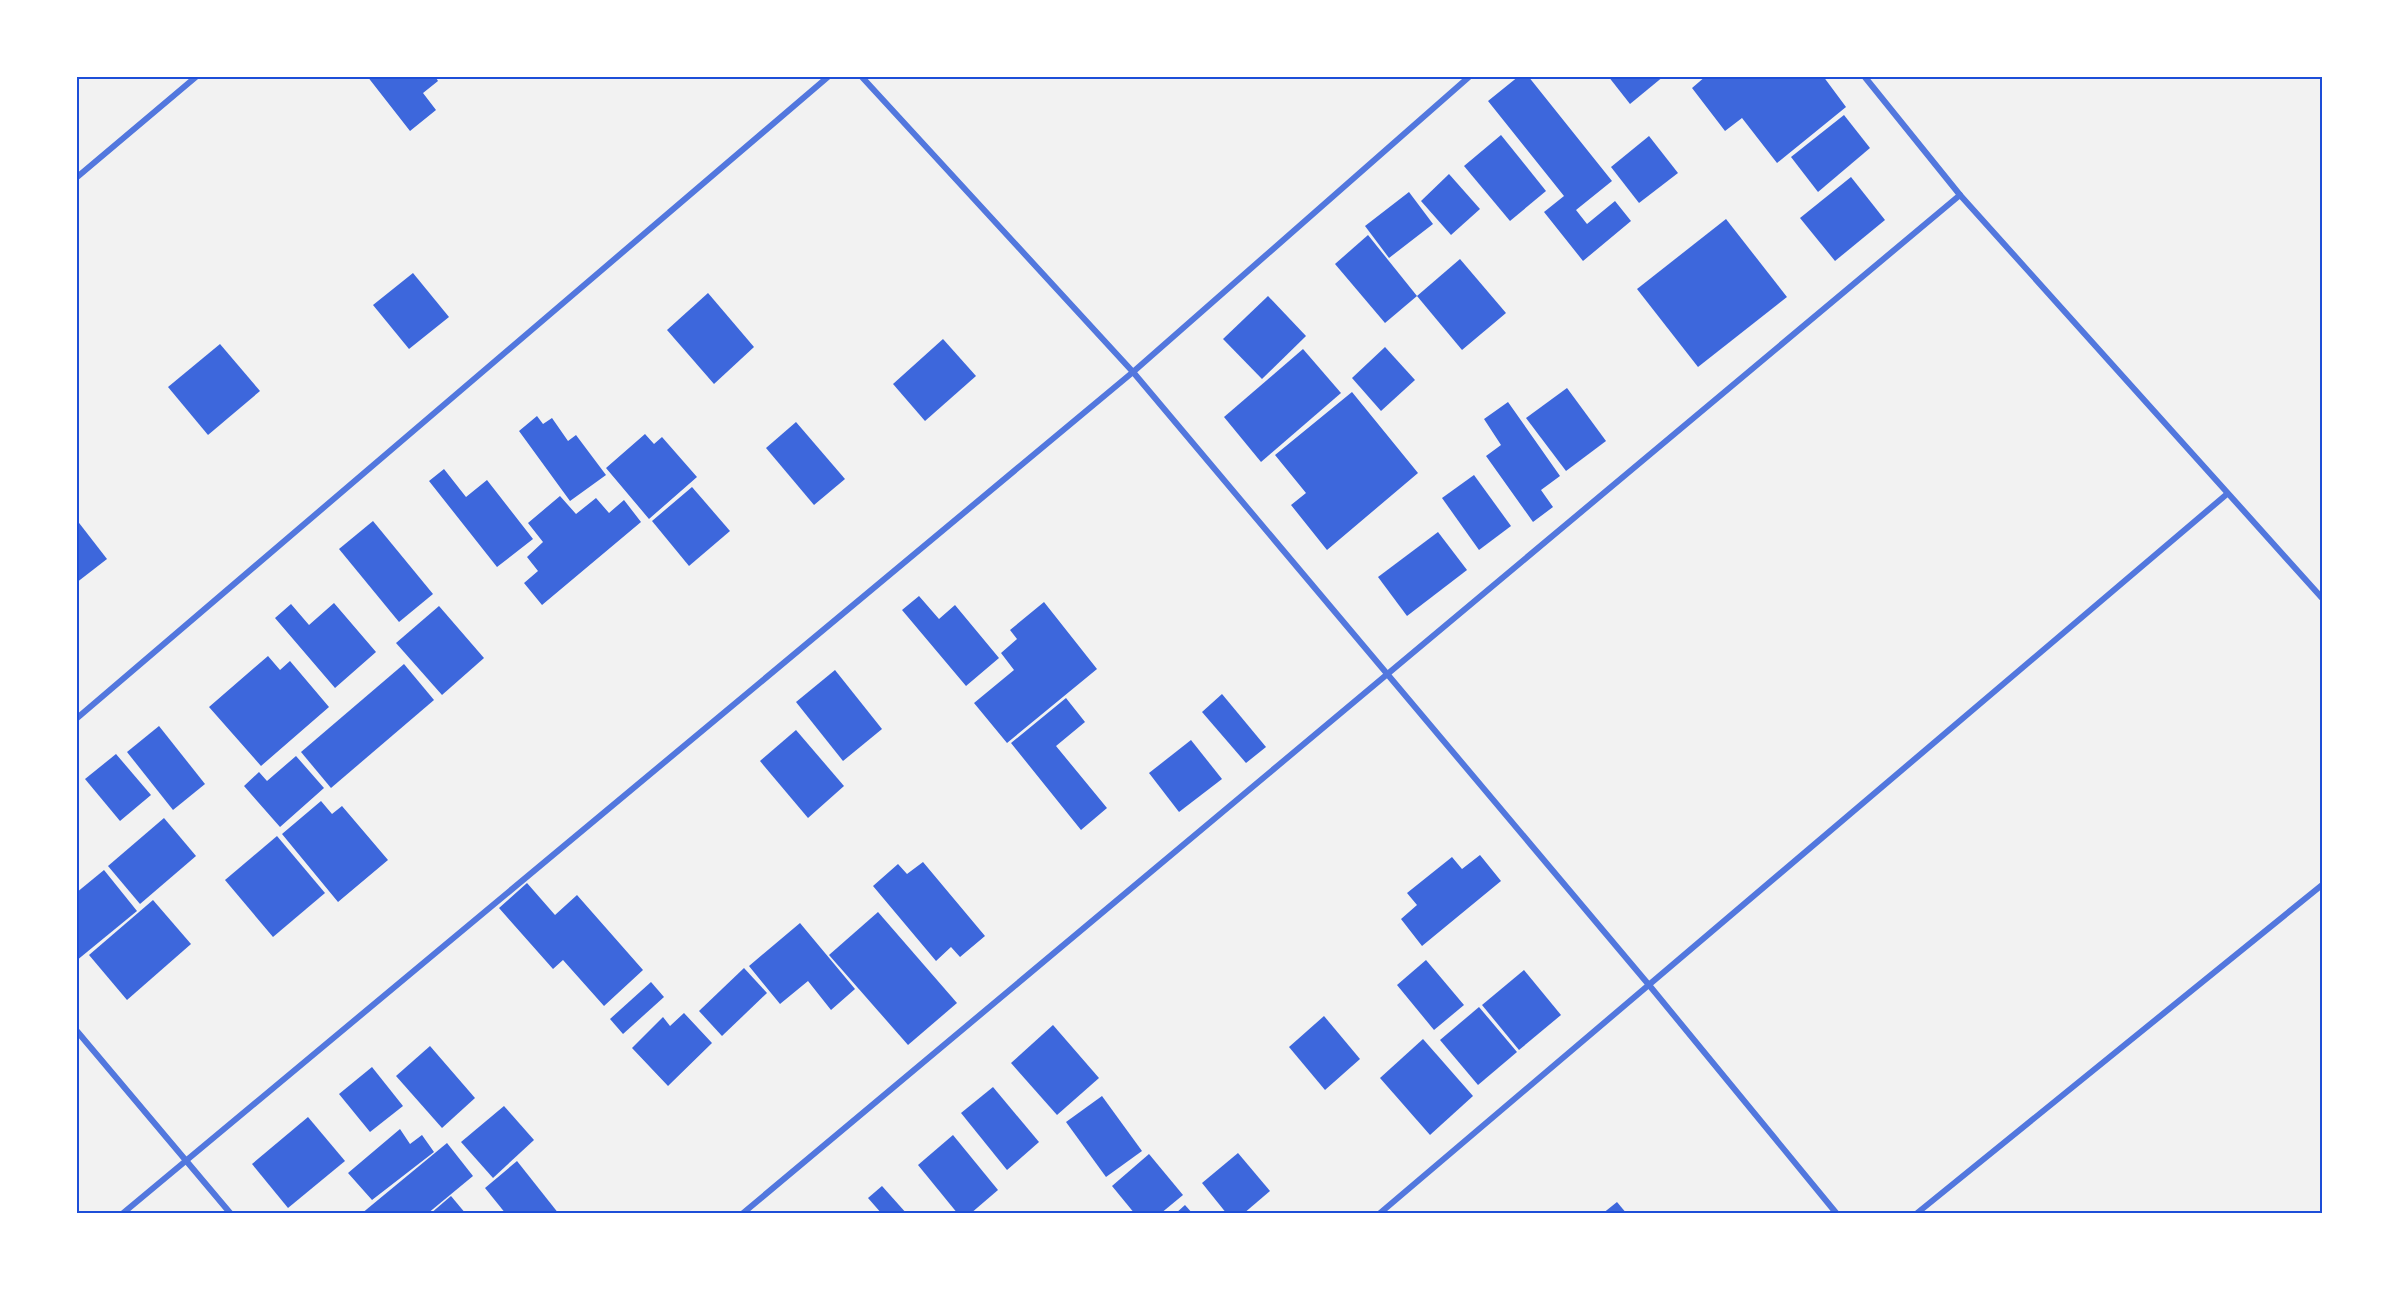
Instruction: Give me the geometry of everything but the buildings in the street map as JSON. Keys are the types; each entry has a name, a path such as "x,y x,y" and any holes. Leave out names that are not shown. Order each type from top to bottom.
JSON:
{"street":[{"path":"76,178 197,76"},
{"path":"76,719 829,76"},
{"path":"861,76 1133,372 1649,985 1838,1214"},
{"path":"122,1214 186,1158 1133,372 1470,76"},
{"path":"1864,76 1960,195 2322,598"},
{"path":"742,1214 1960,195"},
{"path":"1379,1214 2228,494"},
{"path":"1916,1214 2322,885"},
{"path":"76,1030 231,1214"}]}
